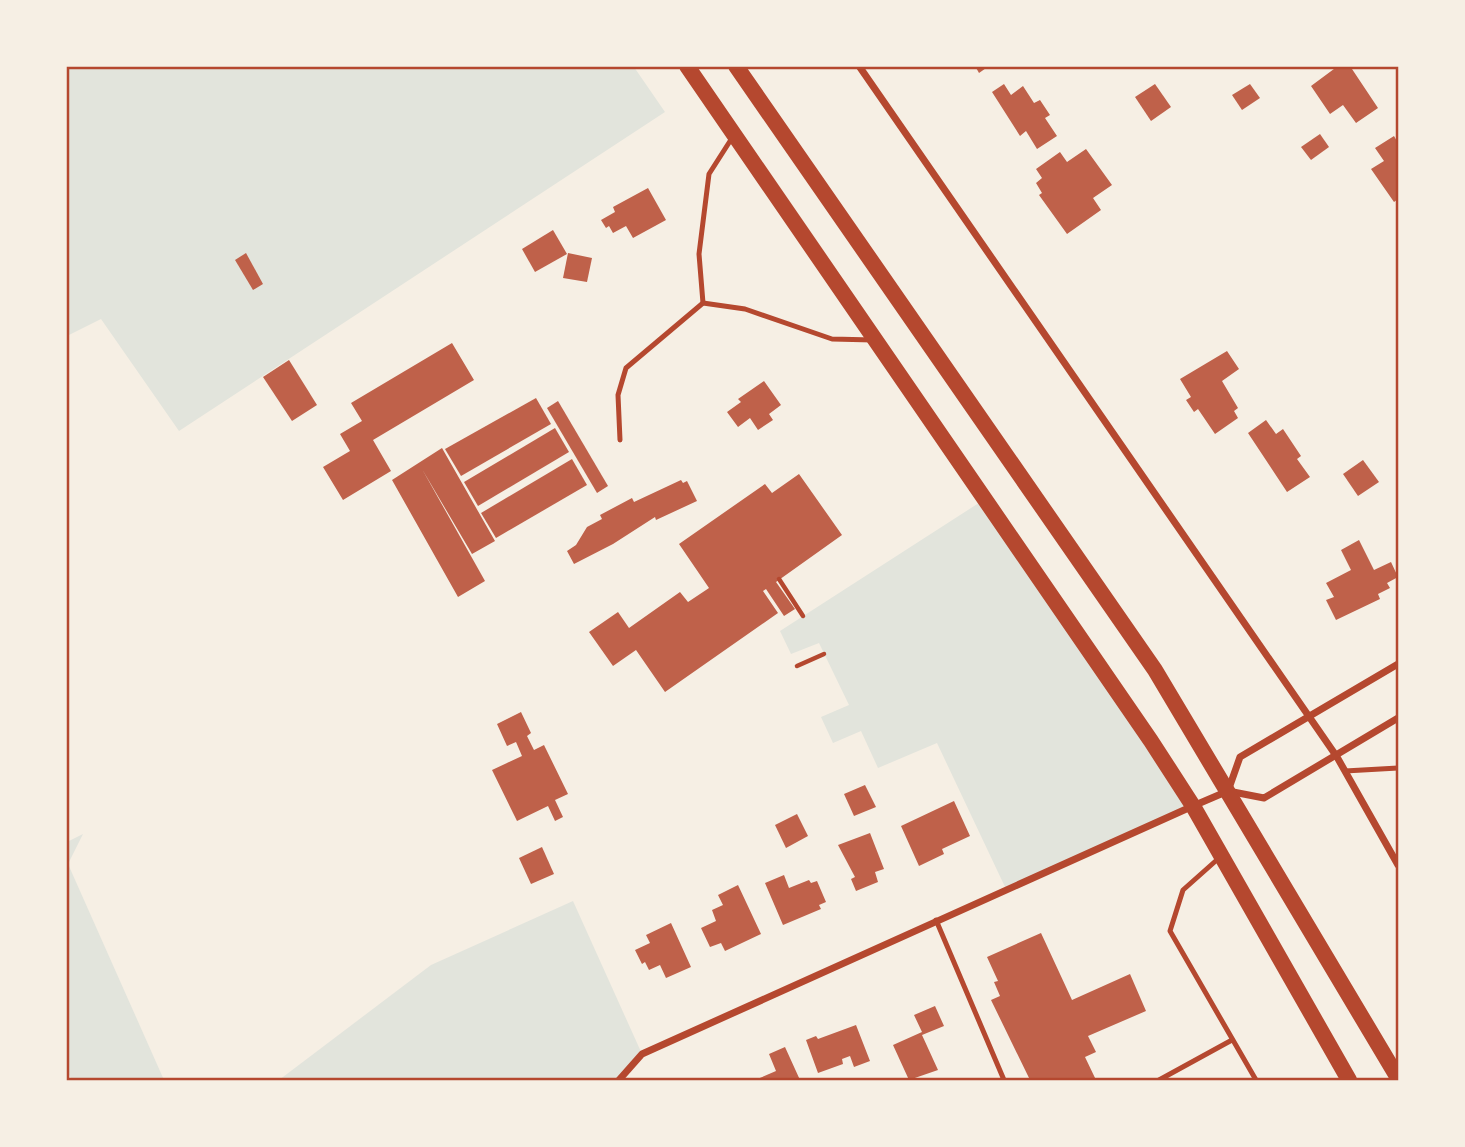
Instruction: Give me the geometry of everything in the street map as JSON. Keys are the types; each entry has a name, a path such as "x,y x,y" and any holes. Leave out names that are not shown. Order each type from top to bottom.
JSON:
{"main road":[{"path":"687,66 1192,806 1349,1080"},
{"path":"736,66 1155,670 1398,1078"}],"street":[{"path":"859,66 1337,757 1398,865"},
{"path":"1228,791 1240,757 1398,664"},
{"path":"619,1080 642,1054 1192,806 1228,791 1264,798 1337,757 1398,718"}],"lane":[{"path":"703,303 699,254 709,174 734,135"},
{"path":"620,440 618,395 626,368 703,303 745,309 832,339 875,340"},
{"path":"1345,771 1398,768"},
{"path":"1221,856 1183,890 1170,931 1256,1080"},
{"path":"936,920 1004,1080"},
{"path":"1158,1080 1233,1040"}],"path":[{"path":"779,579 803,616"},
{"path":"797,666 824,654"}],"shaded area":[{"path":"67,67 634,67 665,112 179,431 101,319 67,336"},
{"path":"985,499 1193,806 1006,889 937,743 878,768 861,731 833,743 821,717 849,705 819,643 791,654 780,631"},
{"path":"83,834 68,864 164,1080 72,1080 67,1071 67,842"},
{"path":"573,901 642,1054 619,1080 279,1080 431,965"}],"building":[{"path":"975,66 989,66 979,73"},
{"path":"1338,66 1350,66 1378,108 1356,123 1343,105 1330,114 1311,86"},
{"path":"1004,84 1011,95 1023,86 1034,103 1040,100 1050,115 1045,118 1057,136 1037,149 1026,131 1020,136 992,92"},
{"path":"1155,84 1171,107 1151,121 1135,97"},
{"path":"1250,84 1260,98 1242,110 1232,95"},
{"path":"1320,134 1329,147 1311,160 1301,147"},
{"path":"1394,136 1398,143 1398,199 1394,202 1371,169 1384,161 1375,148"},
{"path":"1086,149 1112,185 1093,198 1101,210 1067,234 1039,195 1042,193 1036,183 1042,178 1036,169 1060,152 1067,162"},
{"path":"648,188 666,220 633,238 626,226 613,233 609,226 606,228 601,220 615,212 613,207"},
{"path":"553,230 567,254 535,272 522,249"},
{"path":"246,253 263,284 253,290 235,260"},
{"path":"568,253 592,258 587,282 563,278"},
{"path":"452,343 474,380 373,440 391,471 343,500 323,467 350,451 340,434 362,421 351,403"},
{"path":"1227,351 1239,369 1222,381 1238,408 1234,411 1238,418 1215,434 1198,409 1194,412 1186,400 1191,397 1180,379"},
{"path":"289,360 317,405 292,421 263,377"},
{"path":"764,381 781,405 769,414 773,420 758,430 750,418 738,427 727,412 741,402 738,399"},
{"path":"536,398 551,424 461,476 445,449"},
{"path":"558,401 608,486 597,493 547,408"},
{"path":"1266,420 1276,434 1283,429 1301,456 1297,459 1310,477 1287,492 1248,433"},
{"path":"555,428 569,452 478,506 464,482"},
{"path":"442,448 495,541 472,554 422,469 485,581 458,597 392,480"},
{"path":"572,459 587,485 496,538 481,513"},
{"path":"1363,460 1379,482 1358,496 1343,474"},
{"path":"799,474 842,535 776,582 795,609 784,616 766,589 763,591 778,613 665,692 636,650 613,666 589,632 618,612 629,628 680,592 688,602 709,588 679,544 765,484 772,493"},
{"path":"681,480 683,483 687,481 697,501 656,520 655,517 613,544 574,564 567,551 576,545 587,527 602,519 600,515 632,498 634,502"},
{"path":"1359,540 1374,570 1391,562 1398,577 1387,583 1390,588 1378,594 1380,599 1336,620 1326,600 1334,597 1326,583 1351,570 1341,550"},
{"path":"521,712 531,733 527,736 534,750 544,745 568,794 555,800 563,817 555,821 548,806 517,821 492,770 522,756 516,742 507,746 497,724"},
{"path":"865,785 876,807 854,816 844,794"},
{"path":"954,801 970,836 942,849 944,854 919,866 901,826"},
{"path":"797,814 808,836 786,848 775,825"},
{"path":"870,833 884,869 875,872 878,882 856,891 851,879 855,877 838,845"},
{"path":"542,847 554,874 531,884 519,858"},
{"path":"784,875 789,888 809,880 811,883 817,881 826,902 819,905 821,909 783,925 765,883"},
{"path":"738,885 761,934 725,951 721,943 710,947 701,928 716,921 712,910 723,905 718,895"},
{"path":"671,923 691,967 666,978 660,965 649,970 645,962 642,964 635,950 650,943 646,935"},
{"path":"1041,933 1072,1000 1130,974 1146,1011 1088,1036 1096,1052 1085,1057 1096,1080 1030,1080 991,1000 1000,996 994,982 998,981 987,957"},
{"path":"935,1006 944,1026 922,1035 938,1070 909,1080 893,1045 922,1032 914,1015"},
{"path":"856,1025 870,1061 854,1067 850,1056 842,1059 843,1064 818,1073 806,1040 816,1036 818,1039"},
{"path":"785,1047 800,1080 755,1080 776,1071 769,1054"}]}
